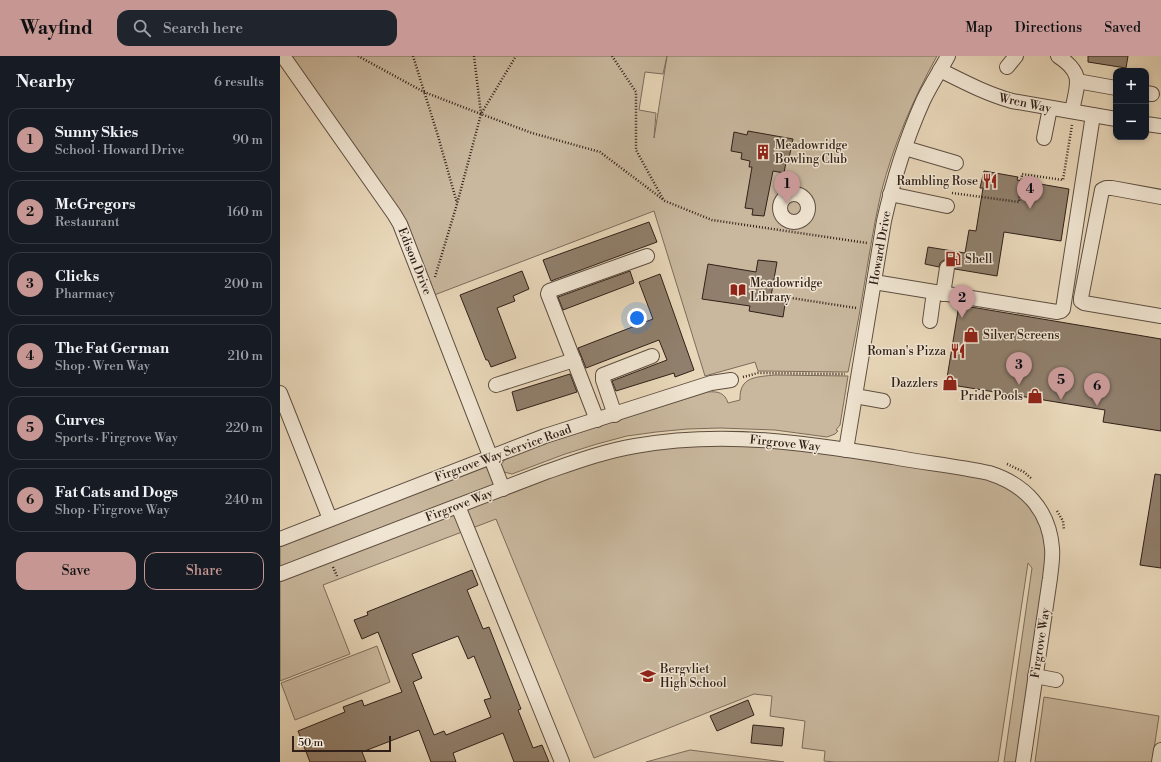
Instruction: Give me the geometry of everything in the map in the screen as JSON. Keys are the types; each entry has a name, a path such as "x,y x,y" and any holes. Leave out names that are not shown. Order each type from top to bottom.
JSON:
{"street":[{"name":"Edison Drive","path":"283,56 394,214 405,234 503,489"},
{"name":"Howard Drive","path":"846,450 890,194 905,148 923,101 948,56"},
{"path":"1007,67 1016,56"},
{"path":"1058,56 1070,64 1073,68 1077,81 1072,118"},
{"name":"Wren Way","path":"940,70 981,91 1012,102 1050,108 1072,118 1094,115 1113,118"},
{"path":"1077,81 1113,87"},
{"path":"1044,138 1050,108"},
{"path":"874,282 1057,312 1061,311 1094,115"},
{"path":"1149,124 1161,126"},
{"path":"905,148 956,163"},
{"path":"1161,197 1112,188 1102,190 1081,298 1081,301 1084,303 1161,316"},
{"path":"890,194 948,199"},
{"path":"597,420 549,298 548,292 647,256"},
{"path":"930,321 947,268"},
{"path":"615,415 603,380 603,375 652,356"},
{"path":"496,385 574,360"},
{"name":"Firgrove Way Service Road","path":"280,539 545,436 615,415 711,383 731,380"},
{"path":"280,393 330,519"},
{"path":"855,396 883,401"},
{"name":"Firgrove Way","path":"280,574 587,458 635,446 682,440 723,438 775,440 989,472 1012,482 1031,498 1046,520 1052,549 1050,578 1023,762"},
{"path":"458,506 562,762"},
{"path":"1035,676 1056,680"},
{"path":"1159,762 1161,750"}],"path":[{"path":"358,56 424,92 532,133 600,152 665,201 712,220 871,243"},
{"path":"413,56 457,204"},
{"path":"474,56 481,114"},
{"path":"429,297 457,204 481,114 516,56"},
{"path":"612,56 636,92 636,150 665,201"},
{"path":"948,199 1019,202 1022,174 1063,180 1072,118"},
{"path":"772,294 860,308"},
{"path":"758,373 850,374"},
{"path":"1004,464 1010,465 1024,472 1036,483"},
{"path":"1056,509 1063,521 1064,533"},
{"path":"333,566 337,576"}],"shaded area":[{"path":"283,56 667,56 937,56 904,123 886,175 881,193 848,372 758,371 755,362 705,376 654,211 429,297 405,235","holes":["667,56 654,138 656,113 639,110 645,72 663,74"]},
{"path":"775,375 848,376 840,425 836,430 838,431 827,437 775,430 720,428 656,432 627,436 597,444 565,454 512,474 504,472 501,465 505,459 537,446 708,392 721,393 728,403 740,400 740,392 746,382 750,379"},
{"name":"Bergvliet High School","path":"723,438 1008,479 1049,529 1023,762 1004,762 1032,568 1028,563 998,762 824,761 825,751 802,748 805,721 770,716 772,696 754,694 594,758 496,519 323,585 350,654 280,681 280,539 491,456 503,488 587,457"},
{"path":"377,646 390,682 295,720 281,683"},
{"path":"1044,697 1159,716 1152,762 1035,762"},
{"path":"690,750 784,762 646,762"}],"building":[{"path":"1088,56 1128,56 1126,68 1088,62"},
{"name":"Meadowridge Bowling Club","path":"748,131 793,139 788,163 786,162 784,173 773,171 764,216 752,215 753,209 745,208 752,167 749,167 750,161 741,159 742,153 731,151 734,132 747,135"},
{"path":"984,171 1018,177 1017,180 1069,189 1061,241 1004,232 997,276 955,269 955,265 949,260 944,260 940,263 939,267 925,264 928,247 965,253 969,230 976,231 983,188 980,188"},
{"path":"649,222 657,242 551,281 543,260"},
{"name":"Meadowridge Library","path":"758,260 777,262 771,296 786,298 783,317 749,311 750,306 702,299 708,264 756,272"},
{"path":"522,271 529,289 513,296 515,301 497,308 516,358 491,367 488,360 486,360 460,295"},
{"path":"630,271 634,283 563,310 558,297"},
{"path":"660,274 694,370 675,377 674,373 616,391 612,381 667,360 659,340 586,368 578,348 653,319 639,282"},
{"path":"959,305 1161,339 1161,431 1103,422 1105,410 946,384"},
{"path":"570,374 577,392 517,411 512,392"},
{"path":"1155,474 1161,475 1161,568 1140,565"},
{"path":"472,570 478,585 467,590 483,629 489,627 521,709 518,710 533,748 542,745 549,762 514,762 503,733 453,753 456,762 431,762 419,730 362,752 366,762 310,762 298,731 345,712 343,707 362,700 364,706 402,692 378,632 362,639 354,620 368,615 367,612","holes":["458,636 468,659 474,656 491,698 484,700 491,717 446,735 444,731 434,735 413,682 422,678 412,654"]},
{"path":"748,700 754,715 717,731 710,716"},
{"path":"753,725 784,728 782,746 751,743"}],"place":[{"name":"Meadowridge Bowling Club","path":"763,152"},
{"name":"Rambling Rose","path":"990,181"},
{"name":"Sunny Skies","path":"787,204"},
{"name":"The Fat German","path":"1030,209"},
{"name":"Shell","path":"953,259"},
{"name":"Meadowridge Library","path":"738,290"},
{"name":"McGregors","path":"962,318"},
{"name":"Silver Screens","path":"971,335"},
{"name":"Roman's Pizza","path":"958,351"},
{"name":"Dazzlers","path":"950,383"},
{"name":"Clicks","path":"1019,385"},
{"name":"Pride Pools","path":"1035,396"},
{"name":"Curves","path":"1061,400"},
{"name":"Fat Cats and Dogs","path":"1097,406"},
{"name":"Bergvliet High School","path":"648,676"}]}
